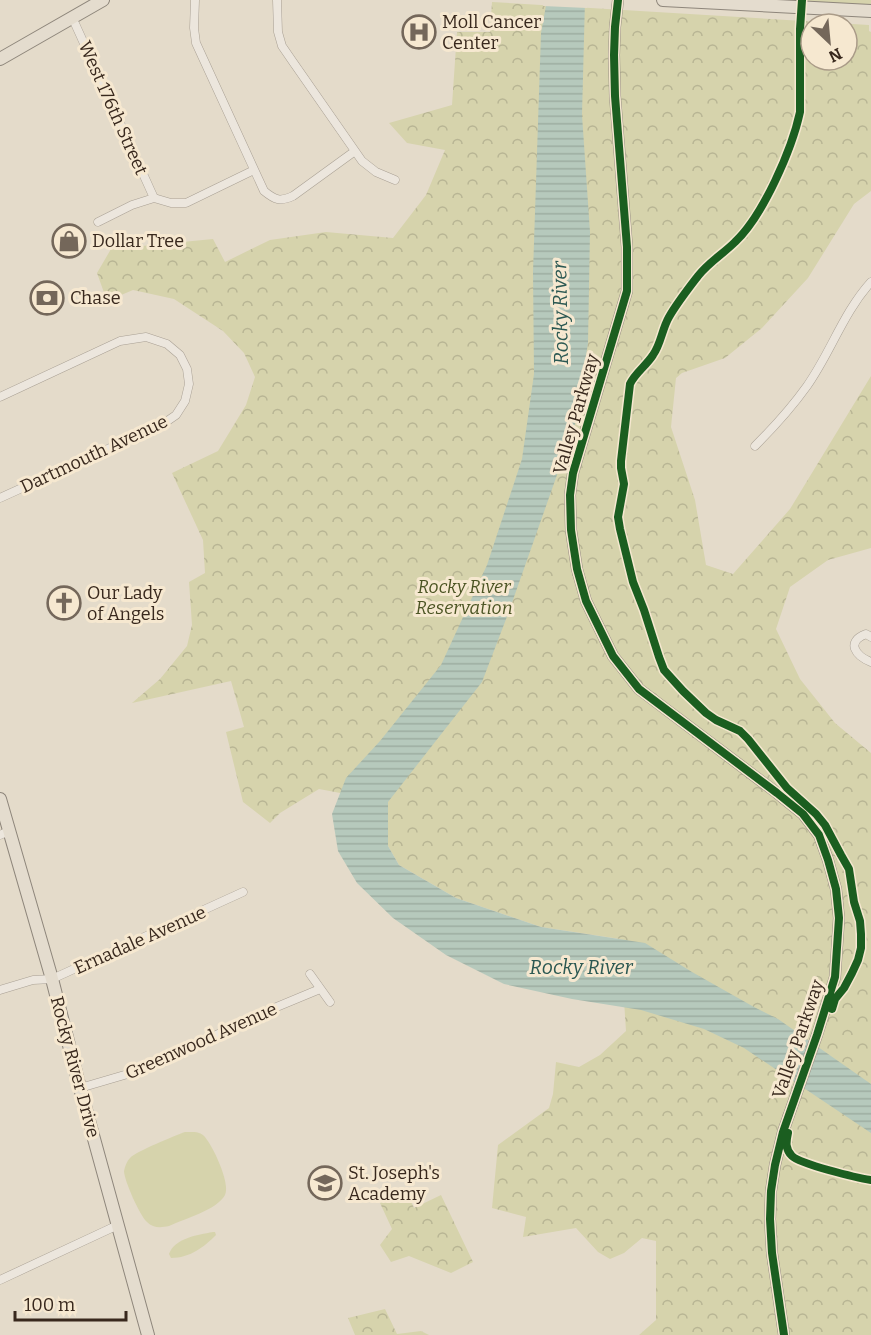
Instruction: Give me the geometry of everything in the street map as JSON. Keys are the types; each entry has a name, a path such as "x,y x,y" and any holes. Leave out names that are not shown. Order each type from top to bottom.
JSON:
{"main road":[{"path":"0,59 103,0"},
{"path":"663,0 871,11"},
{"name":"Rocky River Drive","path":"0,799 4,833 52,979 148,1335"}],"street":[{"path":"195,0 196,43 264,191 273,198 285,200 355,151"},
{"path":"277,0 278,32 282,46 362,161 376,172 395,180"},
{"name":"Valley Parkway","path":"618,0 614,55 615,96 627,247 627,291 573,473 570,495 571,530 577,569 586,601 613,656 639,688 803,814 819,835 836,889 839,918 835,977 789,1113 775,1165 771,1191 772,1253 784,1335"},
{"name":"West 176th Street","path":"72,17 154,198"},
{"path":"98,222 132,205 154,198 171,203 186,203 254,170"},
{"path":"755,446 780,421 808,385 847,314 871,282"},
{"name":"Dartmouth Avenue","path":"0,397 120,341 146,337 167,344 180,355 187,369 189,384 185,401 176,415 163,424 0,498"},
{"path":"871,636 867,634 859,637 855,644 855,650 859,656 871,662"},
{"name":"Ernadale Avenue","path":"0,990 33,980 52,979 243,892"},
{"path":"309,974 330,1002"},
{"name":"Greenwood Avenue","path":"80,1088 158,1064 255,1016 320,989"},
{"path":"0,1280 118,1225"}],"green space":[{"path":"696,0 871,0 871,16 859,15 859,12 827,12"},
{"name":"Rocky River Reservation","path":"492,2 799,21 799,72 859,72 859,24 869,25 871,32 871,191 854,204 808,278 762,328 725,358 682,373 676,378 671,427 695,500 706,565 733,574 790,509 871,376 871,548 828,560 790,587 776,629 800,679 835,723 871,753 871,1335 639,1335 656,1320 656,1241 642,1238 624,1253 610,1259 598,1252 576,1228 523,1237 526,1217 492,1208 498,1145 549,1108 553,1094 556,1062 579,1067 600,1055 626,1031 620,939 541,927 456,898 399,865 388,846 388,802 319,789 280,813 270,823 243,802 226,732 244,727 231,681 132,703 160,679 187,646 192,625 189,582 205,573 203,540 172,473 218,451 246,405 255,377 244,353 223,331 174,299 133,290 107,301 97,273 111,249 213,239 225,262 270,240 326,232 393,238 426,195 445,150 407,143 389,123 452,105 457,32 490,32"},
{"path":"185,1132 199,1133 207,1139 223,1173 225,1195 215,1205 200,1213 169,1226 154,1226 149,1224 137,1206 127,1182 125,1167 134,1155"},
{"path":"406,1191 414,1208 441,1195 473,1262 451,1273 409,1256 391,1262 380,1245 392,1229 380,1203"},
{"path":"215,1232 216,1235 207,1244 196,1251 178,1258 171,1258 169,1254 181,1241"},
{"path":"385,1309 397,1334 421,1331 429,1335 355,1335 348,1318"}],"water":[{"name":"Rocky River","path":"547,0 585,0 582,115 590,232 588,343 576,421 482,682 388,802 388,846 399,865 456,898 541,927 645,943 692,972 778,1019 871,1084 871,1133 744,1048 704,1029 641,1010 572,999 504,984 446,955 393,918 357,883 338,851 332,814 346,778 380,741 441,665 487,565 522,459 534,374 533,272 541,33"}],"pier":[{"path":"544,0 588,0 587,8 543,6"}],"cycle path":[{"path":"618,0 614,55 615,96 627,247 627,291 573,473 570,495 571,530 577,569 586,601 613,656 639,689 803,814 819,835 836,889 839,918 835,977 783,1132 771,1191 772,1253 784,1335"},
{"path":"802,0 800,112 790,144 775,181 756,216 735,242 698,276 669,317 656,351 630,384 621,461 624,484 618,517 633,582 664,670 706,713 740,731 748,739 787,788 825,825 849,869 854,902 860,921 861,948 852,973 835,999 832,1009"},
{"path":"788,1133 787,1148 797,1159 829,1170 871,1180"}],"place":[{"name":"Moll Cancer Center","path":"419,32"},
{"name":"Dollar Tree","path":"69,241"},
{"name":"Chase","path":"47,298"},
{"name":"Our Lady of Angels","path":"64,603"},
{"name":"St. Joseph's Academy","path":"325,1183"}]}
